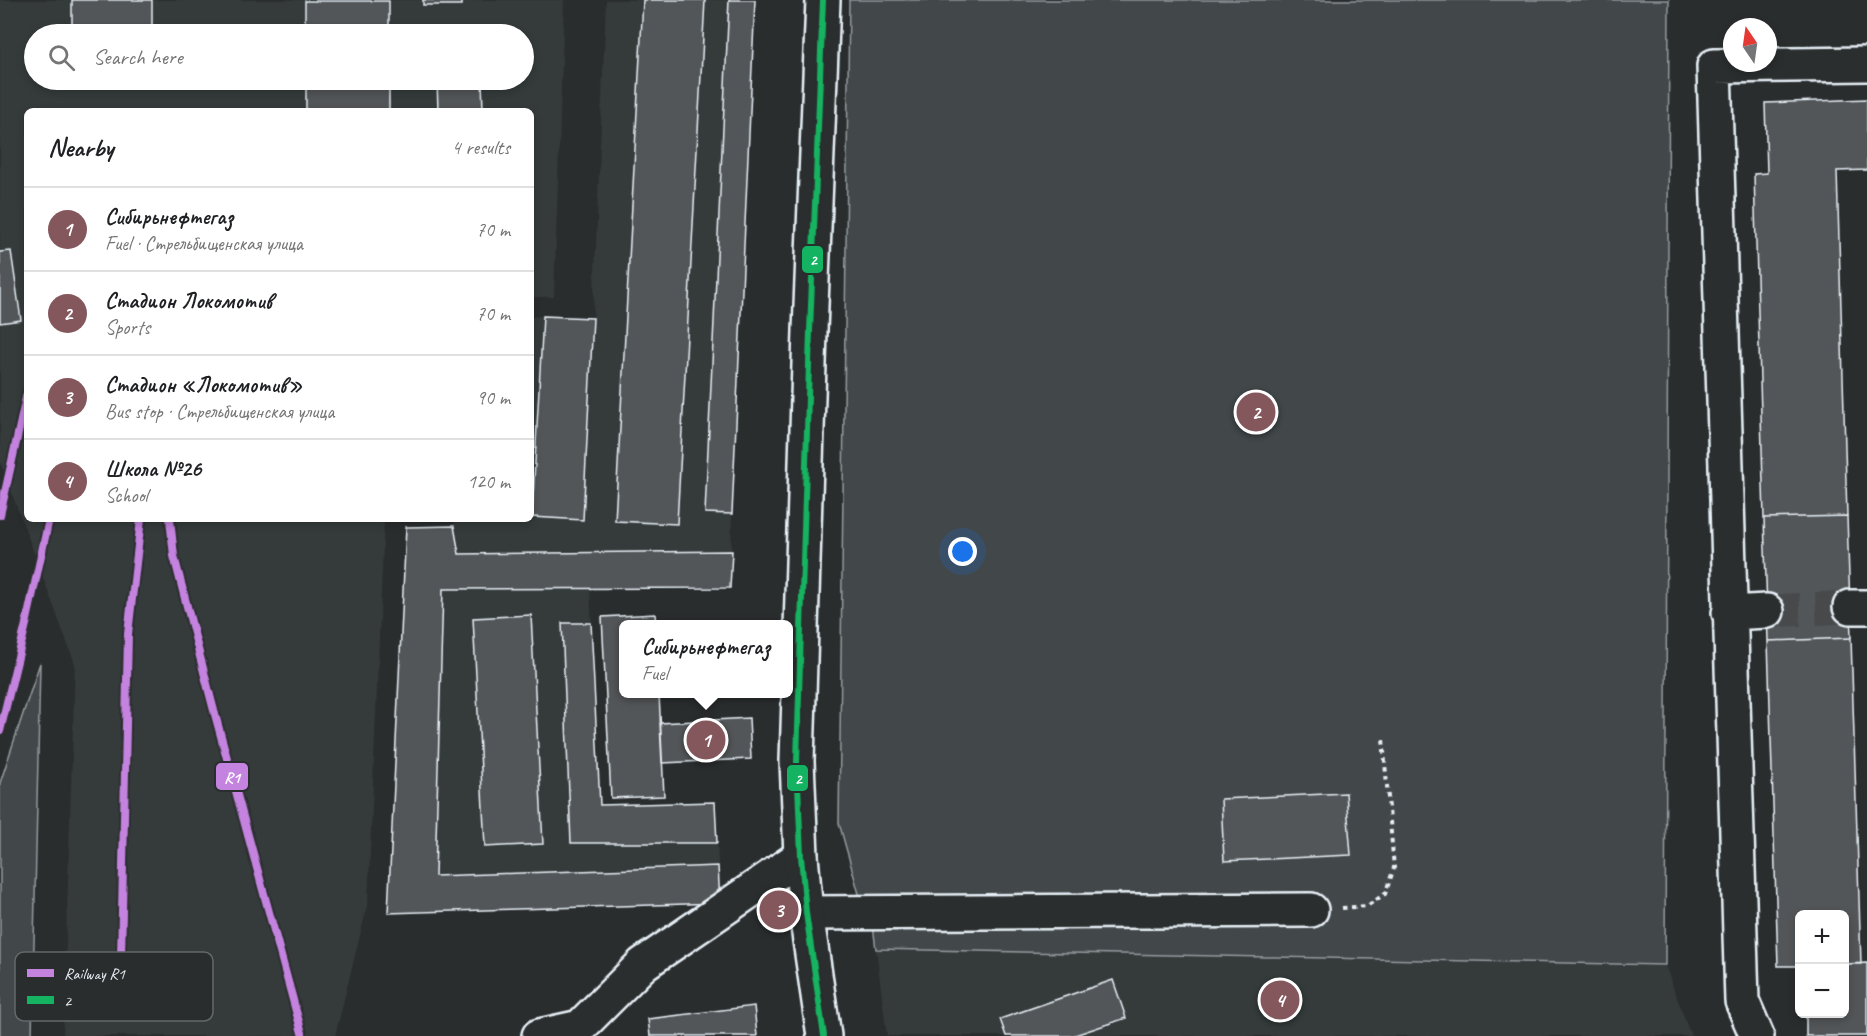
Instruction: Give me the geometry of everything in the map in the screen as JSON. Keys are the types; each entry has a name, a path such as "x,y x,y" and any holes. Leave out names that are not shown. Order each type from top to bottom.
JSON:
{"main road":[{"path":"823,0 810,331 798,749 801,855 806,913 824,1036"},
{"path":"1757,1036 1742,1000 1714,66 1867,64"},
{"path":"1729,612 1767,611"},
{"path":"539,1036 580,1027 643,964 801,855"},
{"path":"806,913 1311,910"}],"path":[{"path":"1311,910 1367,906 1385,894 1394,868 1383,739"}],"shaded area":[{"path":"0,0 564,0 554,297 534,297 534,108 24,108 24,522 384,522 368,903 335,1036 63,1036 63,1021 213,1021 213,952 66,952 75,664 0,461"},
{"path":"606,0 755,0 730,588 590,589 600,805 715,802 720,903 388,913 406,527 454,526 455,522 534,522 534,317 593,318"},
{"path":"849,0 1669,0 1665,965 876,949 873,926 861,901 839,823"},
{"path":"40,663 34,952 15,952 15,1021 32,1021 32,1036 0,1036 0,783"},
{"path":"876,949 1665,965 1691,1036 887,1036"}],"building":[{"path":"72,0 152,0 152,24 72,24"},
{"path":"423,0 462,0 462,5 423,5"},
{"path":"643,0 705,0 677,524 615,521"},
{"path":"729,0 755,0 732,514 705,513"},
{"path":"305,1 389,1 389,24 305,24"},
{"path":"306,90 389,90 389,108 306,108"},
{"path":"437,90 482,90 483,108 438,108"},
{"path":"1867,99 1867,170 1837,171 1847,516 1764,518 1754,174 1767,173 1765,103"},
{"path":"11,251 21,320 0,323 0,252"},
{"path":"543,316 593,318 583,520 534,517"},
{"path":"1847,516 1851,638 1768,641 1764,518"},
{"path":"454,526 459,554 732,551 730,588 443,589 435,876 718,866 720,903 388,913 406,527"},
{"path":"655,614 656,620 619,620 619,698 659,698 664,796 611,798 602,617"},
{"path":"531,615 543,844 485,847 473,618"},
{"path":"562,623 591,623 600,805 715,802 717,843 571,843"},
{"path":"1851,638 1861,964 1849,964 1849,910 1795,910 1795,966 1778,966 1768,641"},
{"path":"749,718 751,759 662,763 660,723"},
{"path":"1346,793 1351,855 1224,861 1221,799"},
{"path":"1867,963 1867,1036 1806,1036 1806,1018 1849,1018 1849,964"},
{"path":"1113,980 1126,1018 1072,1036 1006,1036 1000,1019"},
{"path":"754,1006 757,1036 650,1036 648,1019"}],"tunnel":[{"path":"1767,611 1850,607"}],"rail line":[{"name":"R1","path":"0,515 24,407"},
{"name":"R1","path":"0,731 48,522"},
{"name":"R1","path":"121,952 128,634 141,522"},
{"name":"R1","path":"170,522 174,556 302,1033"}],"transit line":[{"name":"2","path":"823,0 797,761 806,913 824,1036"}],"place":[{"name":"Стадион Локомотив","path":"1256,412"},
{"name":"Сибирьнефтегаз","path":"706,740"},
{"name":"Стадион «Локомотив»","path":"779,910"},
{"name":"Школа №26","path":"1280,1000"}]}
